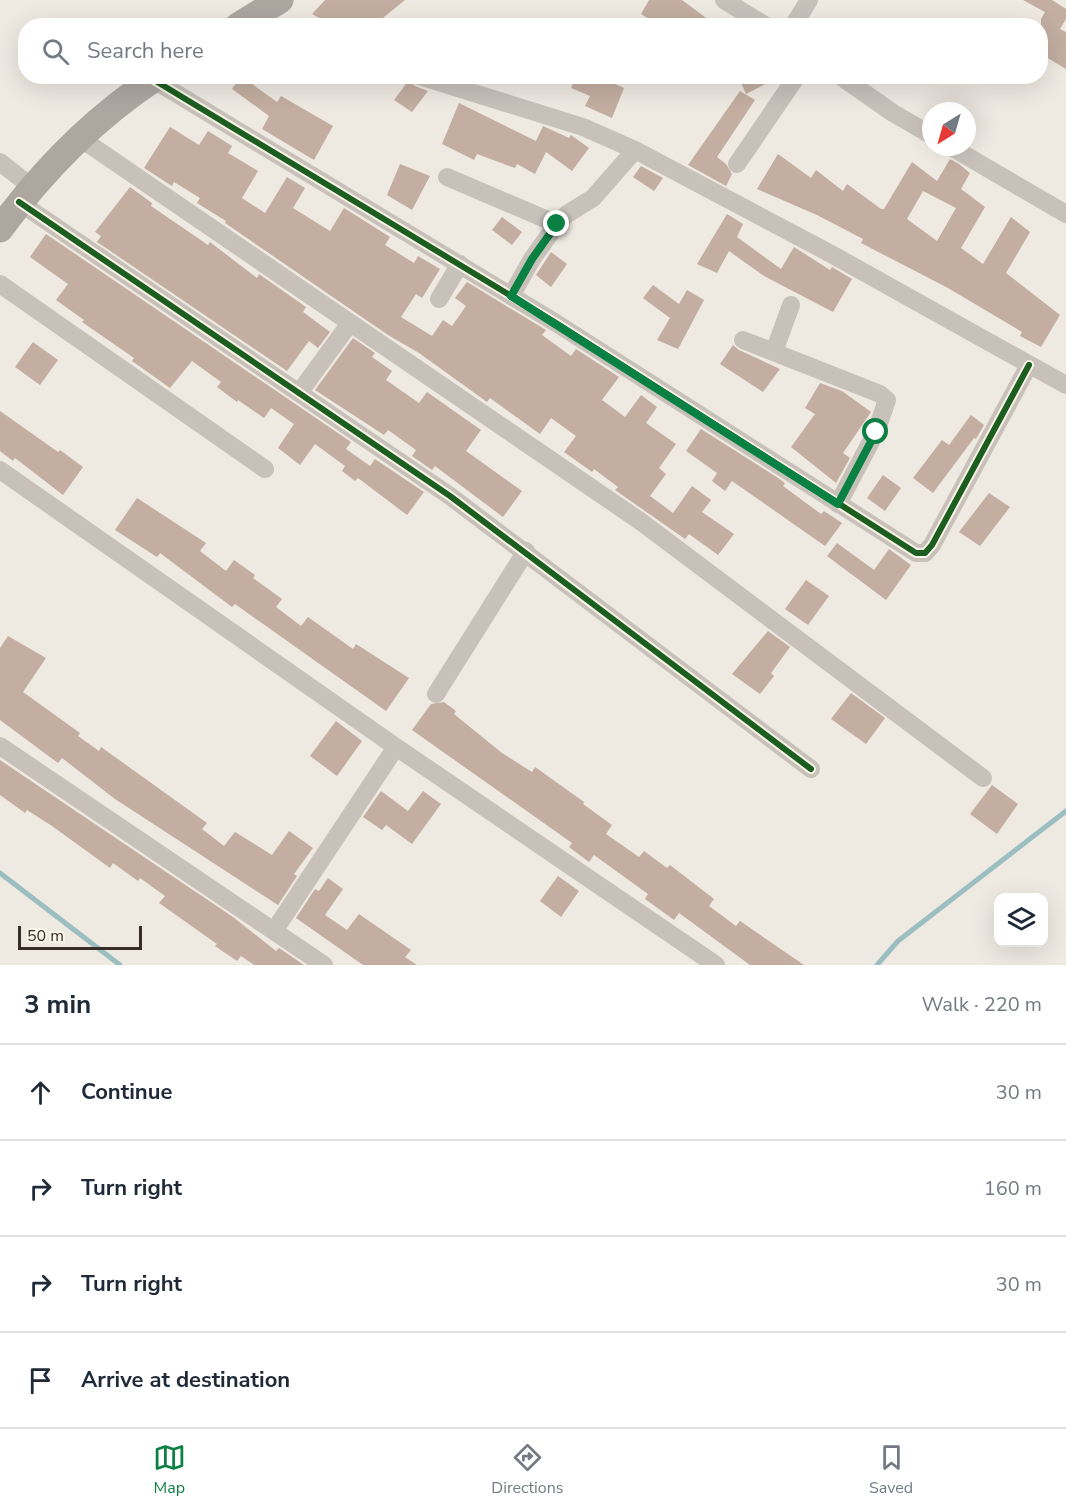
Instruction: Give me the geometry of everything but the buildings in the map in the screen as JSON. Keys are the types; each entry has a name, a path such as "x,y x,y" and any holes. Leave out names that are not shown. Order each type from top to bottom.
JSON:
{"highway":[{"path":"259,18 280,0"},
{"path":"0,229 26,194 80,138 148,84"}],"street":[{"path":"724,0 753,18"},
{"path":"798,18 809,0"},
{"path":"166,84 460,264 916,553 926,553 932,545 1029,365"},
{"path":"445,84 583,127 635,150 833,255 1066,385"},
{"path":"737,164 792,84"},
{"path":"851,84 922,130"},
{"path":"80,138 640,521 983,778"},
{"path":"511,296 532,259 557,224 567,214 593,198 635,150"},
{"path":"966,156 1066,214"},
{"path":"0,162 26,194 299,393 526,551 681,673 811,769"},
{"path":"447,177 557,224"},
{"path":"439,299 460,264"},
{"path":"0,284 265,469"},
{"path":"774,352 791,305"},
{"path":"299,393 350,323"},
{"path":"742,340 880,394 887,400 876,432 838,504"},
{"path":"0,470 396,747 716,965"},
{"path":"436,694 526,551"},
{"path":"0,746 324,965"},
{"path":"274,931 396,747"}],"waterway":[{"path":"877,965 898,941 1066,811"},
{"path":"0,873 120,965"}],"cycle path":[{"path":"161,84 556,323 916,553 925,553 932,545 1029,365"},
{"path":"19,202 450,496 811,769"}],"route":[{"path":"557,224 532,259 511,296 838,504 876,432"}]}
